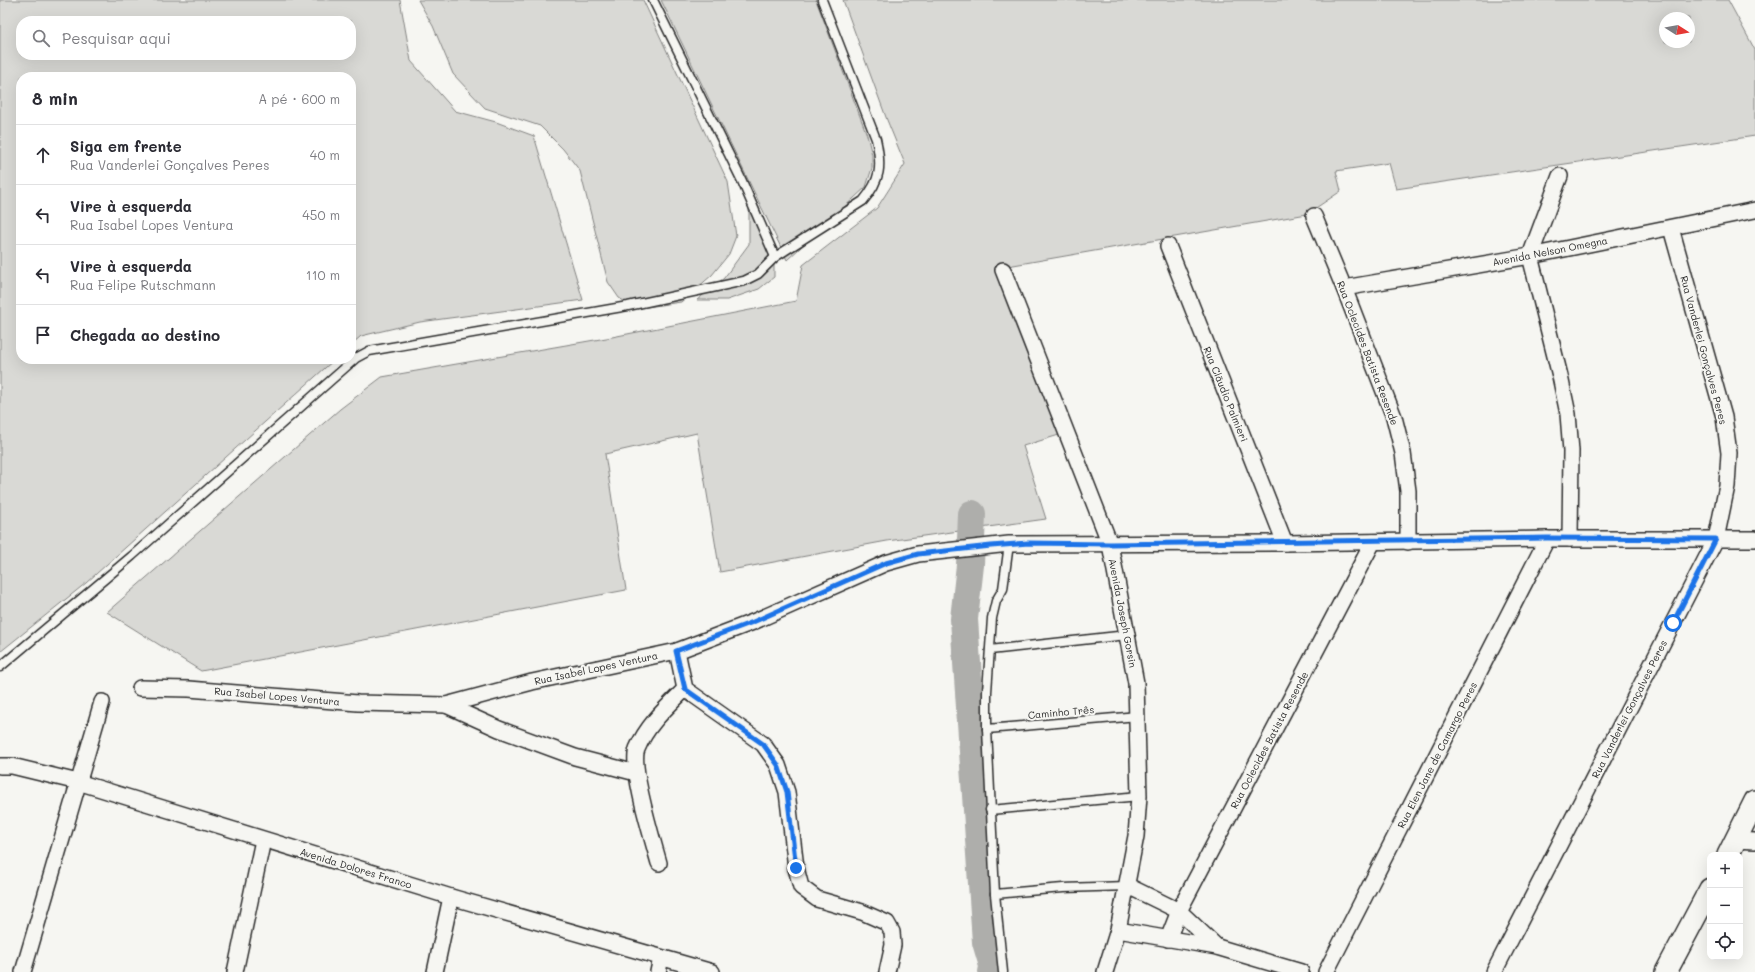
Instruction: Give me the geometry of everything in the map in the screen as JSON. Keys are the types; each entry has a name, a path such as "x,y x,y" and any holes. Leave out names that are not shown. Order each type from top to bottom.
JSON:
{"main road":[{"path":"1739,845 1755,801"},
{"path":"1666,972 1707,894"}],"street":[{"path":"1560,176 1530,256 1568,414 1571,451 1570,539"},
{"name":"Avenida Nelson Omegna","path":"1344,288 1530,256 1755,210"},
{"name":"Rua Oclecides Batista Resende","path":"1314,216 1344,288 1394,417 1403,453 1408,491 1408,542"},
{"name":"Rua Vanderlei Gonçalves Peres","path":"1494,972 1716,539 1727,486 1729,453 1724,417 1671,228"},
{"name":"Rua Clãudio Palmieri","path":"1168,246 1285,543"},
{"name":"Avenida Joseph Gorsin","path":"1003,270 1110,544 1136,683 1139,796 1136,836 1128,886 1118,930 1105,972"},
{"name":"Rua Isabel Lopes Ventura","path":"140,688 182,688 358,703 446,705 532,682 676,651 753,622 886,563 918,554 1009,544 1408,542 1547,538 1755,539"},
{"name":"Rua Elen Jane de Camargo Peres","path":"1326,972 1547,538"},
{"name":"Rua Oclecides Batista Resende","path":"1168,939 1179,911 1373,542"},
{"path":"676,651 685,689 763,744 778,765 787,792 796,868 801,888 817,899 862,912 887,923 892,932 893,945 887,972"},
{"path":"659,863 636,773 637,751 645,734 662,711 685,689"},
{"path":"21,969 102,702"},
{"path":"446,705 499,729 575,757 636,773"},
{"name":"Avenida Dolores Franco","path":"0,766 12,766 78,782 451,897 659,965 712,972"},
{"path":"235,972 263,840"},
{"path":"1128,886 1179,911 1217,947"},
{"path":"435,972 451,897"},
{"path":"1118,930 1217,947 1301,972"}],"lane":[{"path":"653,0 742,181 775,257"},
{"path":"356,358 369,351 628,306 744,281 758,274 775,257 863,201 874,187 878,175 880,157 876,140 822,0"},
{"path":"0,667 132,556 349,364"},
{"path":"1003,972 995,894 990,810 987,692 992,618 996,601 1002,589 1009,544"},
{"path":"990,650 1127,635"},
{"name":"Caminho Três","path":"987,729 1138,716"},
{"path":"990,810 1139,796"},
{"path":"995,894 1062,888 1128,886"}],"shaded area":[{"path":"0,0 400,0 411,61 455,111 496,122 534,136 583,300 420,322 361,336 356,340 356,72 16,72 16,364 329,364 86,583 0,652"},
{"path":"418,0 643,0 728,182 736,236 729,254 712,275 681,302 647,307 629,304 619,298 608,282 580,171 563,149 540,126 485,108 453,74 433,26"},
{"path":"661,0 816,0 867,135 872,155 872,168 866,187 787,260"},
{"path":"843,0 1728,0 1755,50 1755,136 1396,189 1389,163 1336,171 1341,191 1307,214 1002,267 1059,435 1023,446 1046,519 887,541 720,572 697,433 605,454 626,590 201,671 107,612 340,409 382,377 612,337 796,301 803,265 877,208 905,164 887,120"},
{"path":"749,205 774,259 774,277 759,289 727,300 697,300 724,278 749,244"}],"waterway":[{"path":"972,514 970,565 964,619 986,942 994,969 992,972"}],"route":[{"path":"796,868 787,792 778,765 763,744 685,689 676,651 753,622 886,563 918,554 1028,543 1110,544 1408,542 1547,538 1716,539 1673,623"}]}
